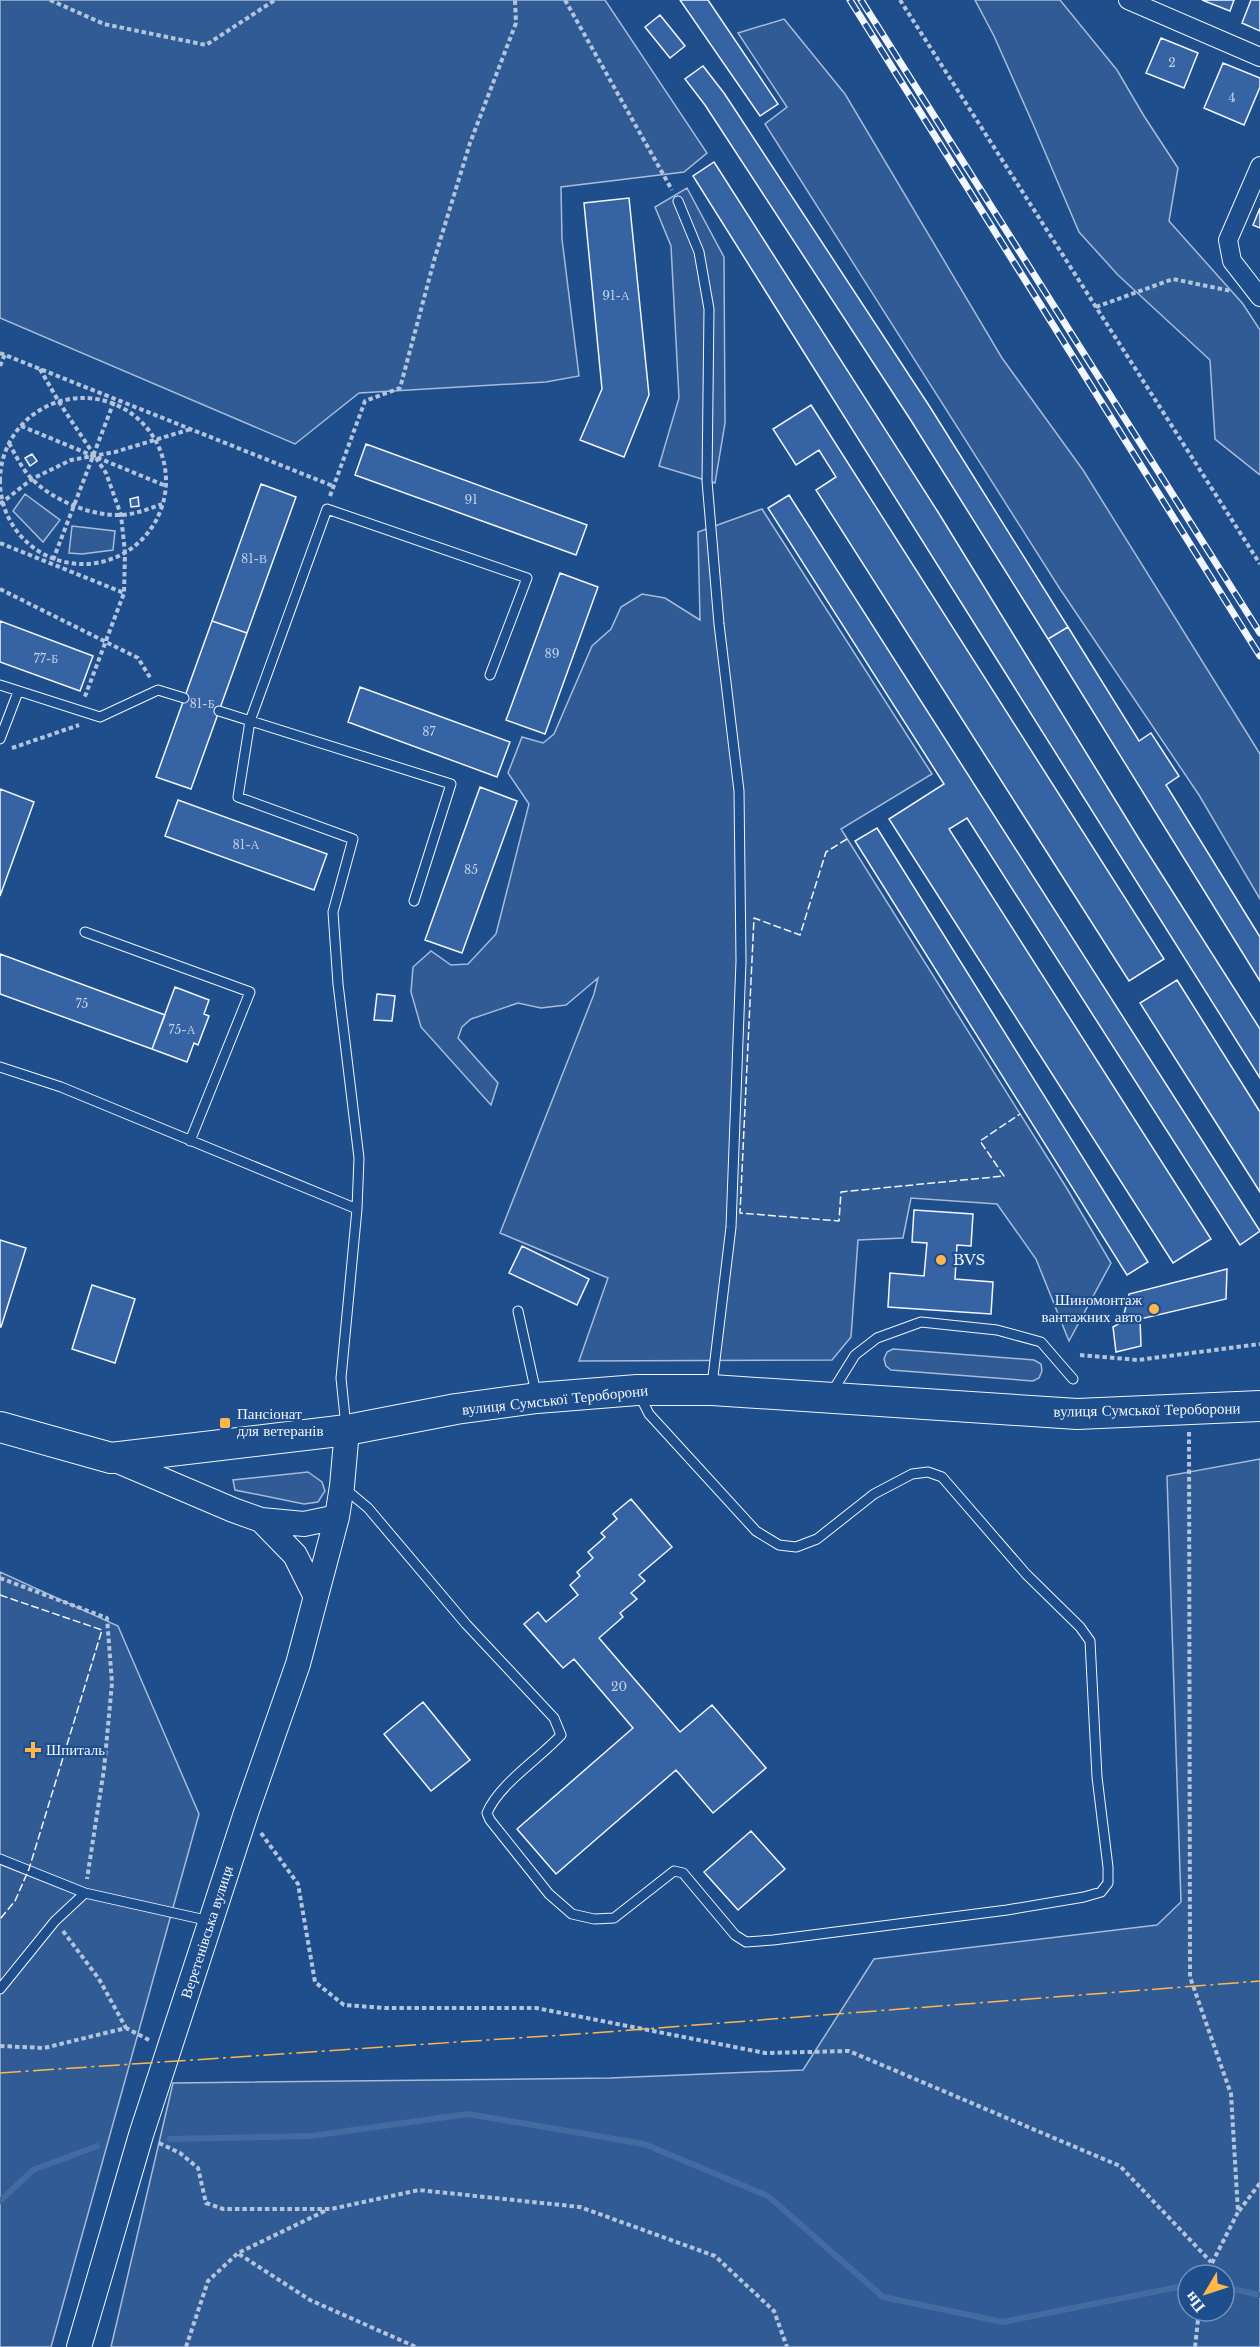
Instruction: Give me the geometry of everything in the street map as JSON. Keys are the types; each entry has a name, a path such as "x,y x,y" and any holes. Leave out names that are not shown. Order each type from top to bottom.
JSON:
{"main road":[{"name":"вулиця Сумської Тероборони","path":"0,1427 111,1458 346,1430 456,1409 537,1398 637,1390 712,1390 1077,1414 1260,1406"}],"street":[{"path":"1128,0 1260,57"},
{"path":"1259,297 1232,261 1228,240 1260,166"},
{"name":"Веретенівська вулиця","path":"80,2347 141,2134 168,2049 298,1664 337,1517 346,1430"},
{"path":"111,1458 261,1520 304,1524 337,1517"},
{"path":"261,1520 295,1555 315,1595"}],"lane":[{"path":"678,201 699,252 709,309 706,481 719,624 739,791 741,961 731,1227 712,1390"},
{"path":"346,1430 341,1378 357,1209 359,1158 338,984 333,912 353,839 238,797 250,721 327,509 527,578 490,675"},
{"path":"0,685 100,717 158,690 184,698"},
{"path":"0,739 18,692"},
{"path":"219,711 451,784 414,901"},
{"path":"84,932 250,992 190,1141"},
{"path":"0,1066 60,1087 357,1209"},
{"path":"518,1311 537,1398"},
{"path":"829,1397 855,1355 877,1338 921,1322 997,1330 1041,1342 1073,1379"},
{"path":"342,1486 368,1508 466,1624 554,1718 561,1735 493,1798 487,1813 490,1820 549,1894 572,1914 594,1919 614,1918 674,1871 683,1873 735,1935 746,1942 1006,1910 1084,1898 1101,1892 1108,1883 1108,1867 1097,1777 1090,1641 1080,1627 1026,1574 942,1477 928,1472 912,1474 874,1494 817,1539 796,1547 778,1545 756,1531 649,1414 637,1390"},
{"path":"0,1859 85,1893 210,1921"},
{"path":"0,1989 55,1921 85,1893"}],"path":[{"path":"50,0 104,24 206,45 275,0"},
{"path":"327,509 333,486 365,401 400,388 435,257 470,143 516,23 515,0"},
{"path":"565,0 678,201"},
{"path":"900,0 1260,564"},
{"path":"1096,307 1173,279 1259,297"},
{"path":"0,366 2,353 333,486"},
{"path":"40,369 106,473 121,515 125,553 124,593 80,711"},
{"path":"86,399 113,404 137,419 155,440 163,463 166,486 163,503 149,532 125,553 111,559 82,564 52,561 16,530 1,502 0,472 9,443 21,426 38,412 59,402 86,399"},
{"path":"52,561 115,399"},
{"path":"21,426 166,486"},
{"path":"1,502 32,479 71,460 93,454 115,452 191,429"},
{"path":"9,443 19,462 32,479 53,495 74,506 96,513 121,515 142,512 163,503"},
{"path":"0,543 52,561 124,593"},
{"path":"0,589 138,658 158,690"},
{"path":"11,749 100,717"},
{"path":"1080,1354 1138,1360 1260,1344"},
{"path":"1188,1410 1190,1977 1232,2094 1238,2212"},
{"path":"0,1578 107,1618 112,1683 104,1769 85,1893"},
{"path":"246,1813 298,1884 315,1982 344,2005 385,2008 536,2008 765,2053 849,2051 1120,2166 1211,2262 1238,2212 1260,2183"},
{"path":"55,1921 99,1979 126,2028 168,2049"},
{"path":"0,2046 44,2048 126,2028"},
{"path":"141,2134 180,2153 198,2168 206,2203 223,2209 331,2209 418,2190 580,2207 715,2256 774,2311 787,2347"},
{"path":"186,2347 208,2281 238,2253 331,2209"},
{"path":"238,2253 310,2300 416,2347"},
{"path":"1195,2347 1198,2323"}],"shaded area":[{"path":"0,0 605,0 707,153 684,172 561,187 562,239 579,376 546,382 359,393 295,444 0,318"},
{"path":"975,0 1060,0 1117,70 1178,168 1169,221 1243,304 1260,330 1260,475 1215,439 1210,360 1118,275 1079,232 994,36"},
{"path":"784,19 845,94 1002,358 1083,470 1260,754 1260,899 1199,795 1060,589 765,124 787,107 738,33"},
{"path":"687,188 724,257 725,423 715,483 659,466 679,398 671,246 655,207"},
{"path":"25,494 60,520 43,542 13,511"},
{"path":"762,509 932,774 841,829 1066,1187 1111,1263 1069,1341 1036,1259 997,1204 911,1198 903,1238 858,1240 851,1337 832,1360 579,1361 608,1278 500,1233 594,994 598,978 566,1005 541,1008 518,1003 471,1019 462,1027 458,1038 498,1083 491,1105 421,1027 411,992 413,967 431,951 451,965 468,964 496,934 529,804 508,773 522,737 543,743 554,734 592,646 611,629 621,607 642,594 665,598 700,620 698,532"},
{"path":"72,526 115,531 113,550 82,554 69,553"},
{"path":"893,1349 1034,1360 1041,1364 1042,1371 1039,1378 1033,1381 891,1370 886,1366 884,1359 887,1352"},
{"path":"1260,1459 1260,2347 111,2347 173,2083 610,2078 803,2070 874,1959 1157,1925 1181,1902 1167,1476"},
{"path":"308,1472 322,1482 325,1491 318,1502 304,1504 235,1490 233,1480"},
{"path":"0,1572 118,1626 199,1814 51,2347 0,2347"}],"building":[{"path":"680,0 708,0 778,104 760,116"},
{"path":"1202,0 1234,0 1230,11"},
{"path":"1251,0 1260,0 1260,31 1242,23"},
{"path":"660,15 685,46 670,58 645,27"},
{"path":"1161,38 1198,53 1184,88 1146,73"},
{"path":"1223,63 1260,78 1260,87 1244,125 1204,108"},
{"path":"703,66 724,93 930,407 1068,627 1048,639 910,419 705,105 685,79"},
{"path":"714,162 938,512 1141,842 1260,1029 1260,1078 693,176"},
{"path":"629,198 649,395 624,457 580,440 602,389 584,203"},
{"path":"1260,208 1260,228 1253,225"},
{"path":"811,405 1164,959 1129,981 816,490 836,477 819,450 796,465 773,429"},
{"path":"366,444 587,525 576,555 355,475"},
{"path":"32,454 37,461 30,466 25,458"},
{"path":"261,484 296,497 247,633 212,621"},
{"path":"789,495 1260,1231 1240,1245 967,818 949,829 1211,1239 1173,1263 889,819 944,784 768,508"},
{"path":"138,497 139,506 131,507 130,499"},
{"path":"560,573 598,587 545,734 506,720"},
{"path":"0,621 93,656 80,691 0,662"},
{"path":"212,621 247,633 191,789 156,777"},
{"path":"1068,627 1139,741 1151,733 1179,776 1166,785 1260,937 1260,981 1048,639"},
{"path":"360,687 510,742 497,777 348,722"},
{"path":"480,787 517,801 462,953 425,940"},
{"path":"0,789 34,802 0,896"},
{"path":"178,800 327,854 314,890 165,836"},
{"path":"877,828 1148,1262 1127,1275 855,841"},
{"path":"0,954 165,1015 152,1049 0,994"},
{"path":"1177,980 1260,1112 1260,1192 1140,1003"},
{"path":"175,987 209,1000 204,1014 209,1016 198,1045 194,1043 187,1062 152,1049"},
{"path":"377,994 395,996 392,1021 374,1020"},
{"name":"BVS","path":"914,1210 973,1214 971,1246 957,1245 955,1279 993,1282 991,1314 888,1307 890,1273 924,1276 927,1243 912,1242"},
{"path":"0,1240 26,1248 1,1327 0,1327"},
{"path":"522,1246 589,1279 577,1305 509,1273"},
{"name":"Шиномонтаж вантажних авто","path":"1227,1269 1226,1299 1140,1319 1141,1346 1116,1352 1113,1327 1122,1322 1129,1294"},
{"path":"92,1285 135,1299 115,1363 72,1349"},
{"path":"631,1499 672,1547 639,1575 645,1581 631,1593 637,1599 620,1613 623,1617 599,1638 680,1732 712,1705 766,1768 713,1813 676,1770 556,1874 517,1829 633,1728 574,1659 563,1668 524,1624 538,1612 546,1622 578,1595 570,1585 580,1576 577,1572 593,1558 588,1552 605,1537 601,1533 617,1519 613,1514"},
{"path":"423,1702 470,1760 431,1791 384,1734"},
{"path":"751,1831 785,1869 738,1910 704,1872"}],"waterway":[{"path":"170,2139 311,2136 468,2114 644,2144 768,2196 883,2297 1003,2322 1176,2287"},
{"path":"0,2201 33,2170 97,2146"},
{"path":"1236,2290 1260,2295"}],"railway":[{"path":"850,0 1260,656"},
{"path":"861,0 1260,633"}],"fence":[{"path":"847,839 826,852 800,935 754,918 740,1213 839,1221 841,1192 1004,1176 980,1141 1020,1114"},
{"path":"0,1595 102,1630 29,1869 15,1901 0,1919"}],"power":[{"path":"0,2073 606,2032 1260,1981"}],"place":[{"name":"BVS","path":"941,1260"},
{"name":"Шиномонтаж вантажних авто","path":"1154,1309"},
{"name":"Пансіонат для ветеранів","path":"225,1423"},
{"name":"Шпиталь","path":"33,1750"}]}
